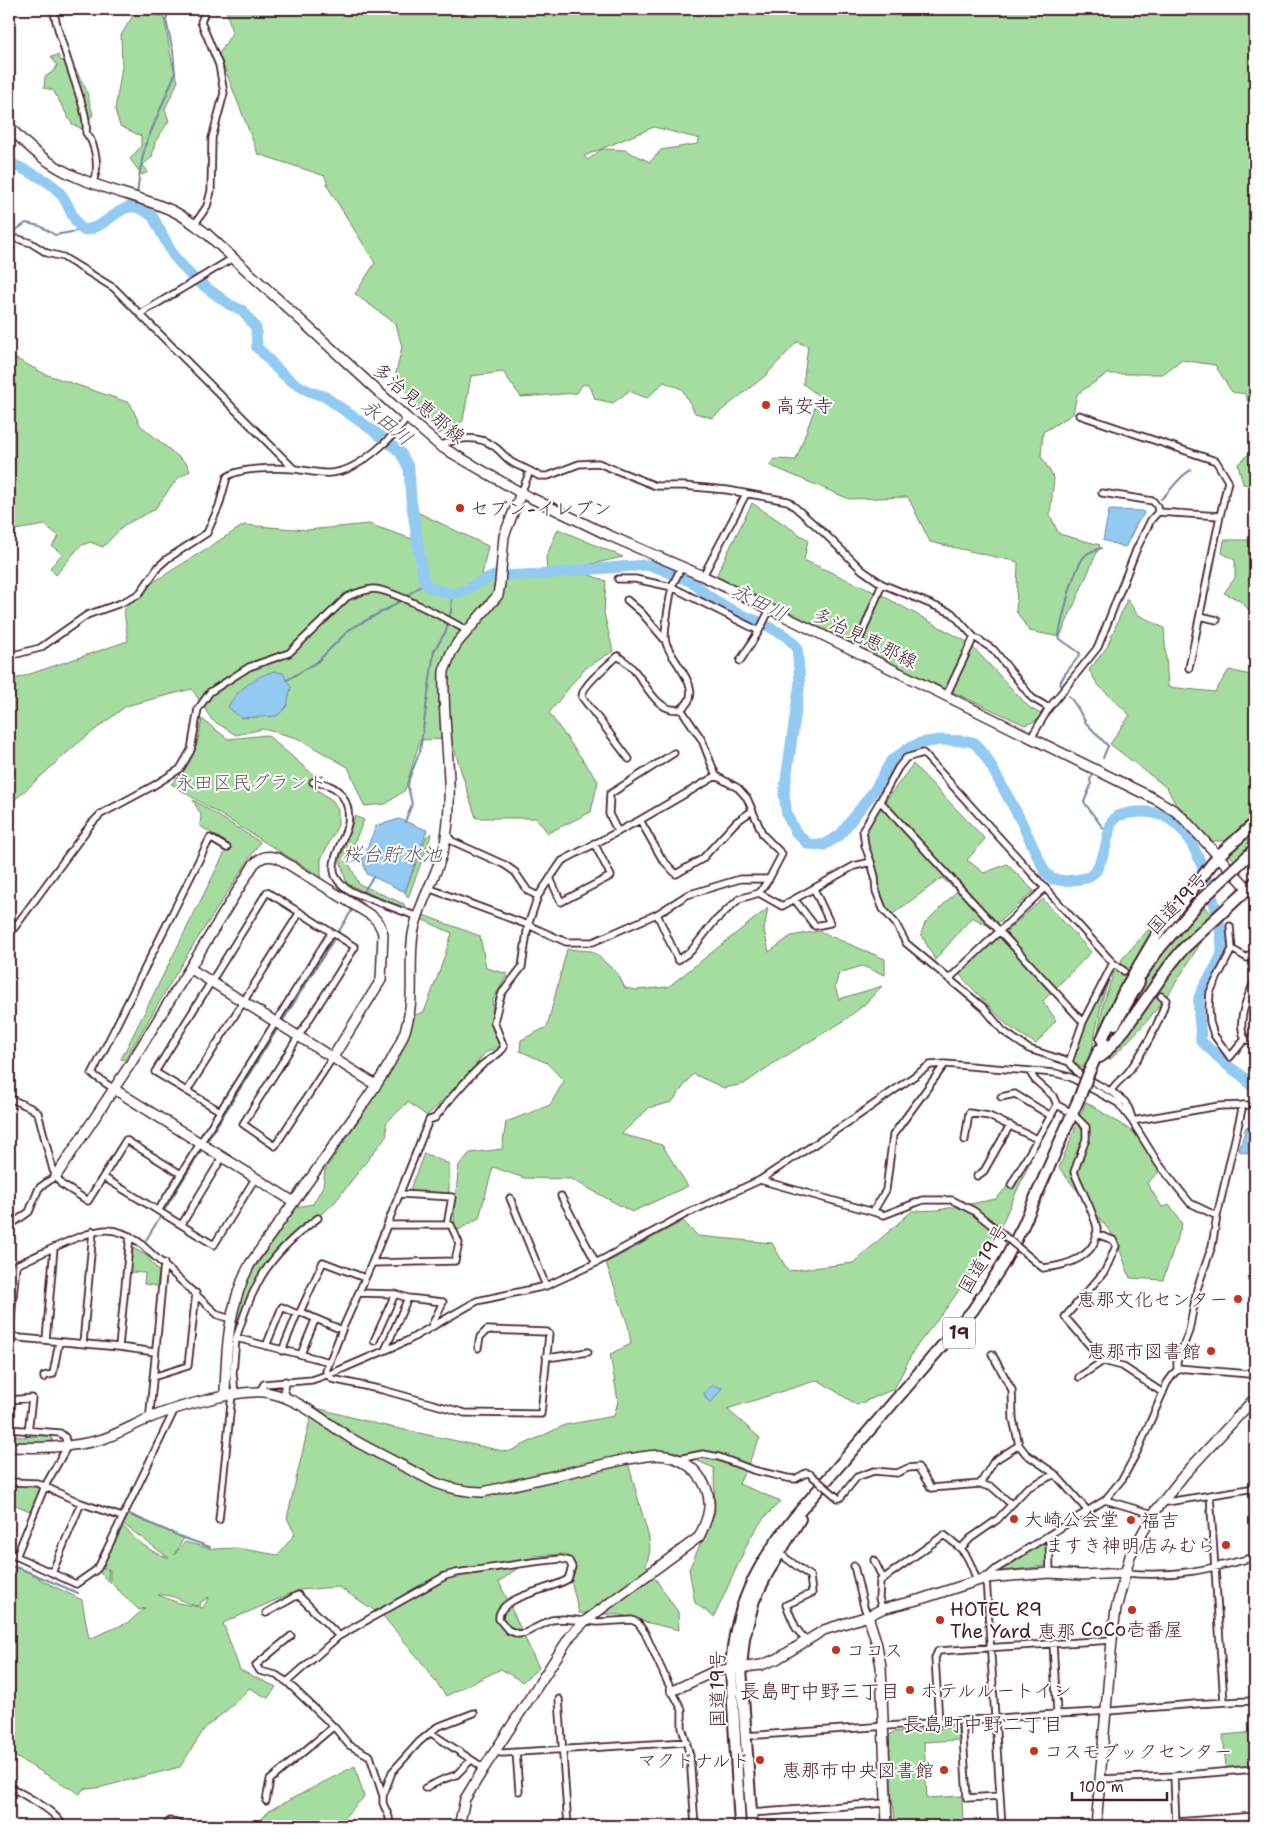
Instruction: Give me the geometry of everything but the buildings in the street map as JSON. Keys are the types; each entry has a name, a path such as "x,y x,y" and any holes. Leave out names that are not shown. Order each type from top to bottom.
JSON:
{"highway":[{"path":"1103,1042 1102,1038 1113,1014 1139,963 1156,936 1218,856 1255,823"},
{"name":"国道19号","path":"740,1826 736,1669 754,1600 798,1521 814,1499 952,1341 996,1282 1026,1227 1103,1042 1120,1008 1143,970 1175,928 1255,849"},
{"name":"国道19号","path":"1239,866 1255,853"},
{"path":"1100,1057 1125,1029 1170,965 1218,916 1253,889"},
{"name":"国道19号","path":"1091,1072 1138,984 1170,939 1201,902"},
{"name":"国道19号","path":"752,1826 745,1736 732,1649 740,1610 758,1570 772,1546 794,1518 973,1310 1023,1226 1073,1115"}],"street":[{"path":"53,9 79,96 87,128 86,133 89,135 95,153 96,172 92,183"},
{"path":"194,224 207,206 211,191 212,138 224,93 219,65 201,22 206,9"},
{"name":"多治見恵那線","path":"9,126 25,143 45,159 66,172 169,210 194,224 440,446 521,494 681,568 703,576 769,611 855,651 1157,800 1175,811 1253,889"},
{"path":"9,239 18,239 47,253 63,257 114,288 294,469"},
{"path":"140,314 233,258"},
{"path":"1079,415 1216,461 1228,481 1190,668"},
{"path":"9,656 40,648 87,615 121,603 139,594 167,558 207,533 219,506 227,477 231,474 242,470 294,469 313,472 340,472 352,467 390,438 407,418"},
{"path":"440,446 447,442 474,438 497,448 513,464 539,476 548,476 579,464 598,463 656,486 689,486 727,490 788,501 862,570 882,584 952,613 974,637 994,650 1032,698 1049,708"},
{"path":"230,1395 226,1349 241,1280 250,1264 376,1085 397,1048 410,1014 412,1001 411,948 418,917 444,850 447,835 449,803 444,671 451,653 466,630 484,613 498,595 504,536 530,471"},
{"path":"1102,493 1153,501 1157,506 1158,512"},
{"path":"703,576 746,494"},
{"path":"1158,512 1220,516"},
{"path":"1031,738 1049,708 1098,647 1137,548 1151,520 1158,512"},
{"path":"664,639 673,586 681,568"},
{"path":"618,579 636,579 673,586 760,630"},
{"path":"855,651 882,584"},
{"path":"9,934 101,814 180,769 191,750 198,709 210,692 249,667 290,653 335,608 353,595 358,592 374,589 391,592 466,630"},
{"path":"628,600 664,639 689,683 690,692 689,699 681,709 667,708 658,702 632,668 618,656 585,688 582,697 629,759"},
{"path":"740,661 760,630 769,611"},
{"path":"1200,616 1217,620"},
{"path":"946,696 974,637"},
{"path":"681,709 702,740 716,776 738,788 746,798 763,835 782,854 759,894"},
{"path":"618,832 609,814 610,794 674,753"},
{"path":"1124,971 1113,963 923,753 906,758 898,768 863,830 865,846 871,862 876,891 882,909 896,924 906,944 950,978 984,1008 1003,1031 1029,1049 1069,1062 1079,1074 1111,1091 1125,1102 1132,1120"},
{"path":"478,1348 480,1337 487,1330 546,1332 549,1334 541,1414 465,1413 375,1388 332,1379 326,1371 372,1263 429,1120 435,1118 454,1094 481,1066 498,1054 504,1047 494,1022 502,993 522,967 528,925 538,896 562,861 640,820 716,776"},
{"path":"313,782 329,785 335,789 342,795 347,805 347,826 336,852 333,869 340,883 348,890 357,894 418,917"},
{"path":"880,801 1083,1022"},
{"path":"640,820 662,860 676,874 702,859 736,822 752,811"},
{"path":"447,835 452,841 505,865 515,872 528,891 538,896"},
{"path":"227,848 210,838 92,1074 294,1202"},
{"path":"550,878 561,902 611,876 594,843"},
{"path":"9,1226 29,1212 38,1188 56,1176 191,968 254,864 265,856 278,858 355,905 378,922 383,934 382,975 379,985 275,1146 244,1124 355,948 267,892 155,1072 220,1111"},
{"path":"656,914 678,960 691,951 714,922 740,899 759,894 782,906 854,866 871,862"},
{"path":"428,888 528,925 566,942 593,942 656,914 687,895 740,879 769,878"},
{"path":"950,978 1000,933 1045,888"},
{"path":"795,900 815,926 830,923 814,889"},
{"path":"187,1091 300,912"},
{"path":"1230,926 1232,949 1210,992 1210,1022 1214,1035 1230,1058 1244,1039"},
{"path":"158,1211 331,933"},
{"path":"1232,949 1247,958 1254,952"},
{"path":"1069,1062 1083,1022 1113,963"},
{"path":"191,968 376,1085"},
{"path":"1255,981 1249,993 1241,1032 1244,1039 1255,1043"},
{"path":"1111,1091 1114,1085 1128,1072 1149,1038 1166,1000 1161,996"},
{"path":"873,1212 886,1190 893,1135 945,1064"},
{"path":"260,1391 264,1384 312,1380 328,1374 407,1340 477,1301 546,1286 596,1263 684,1215 760,1180 856,1117 930,1065 945,1064 1055,1073 1070,1077 1118,1103 1132,1120 1158,1163 1190,1203 1217,1216"},
{"path":"760,1180 884,1215 923,1200 952,1200 974,1211 1043,1268 1070,1264 1088,1252 1095,1240 1097,1227 1074,1172 1086,1139 1086,1127 1073,1115 1057,1105 1053,1096 1035,1080 1029,1071"},
{"path":"1001,1097 1015,1094 1051,1116"},
{"path":"9,1098 38,1113 56,1176 61,1184 88,1201 126,1140 181,1174"},
{"path":"1011,1185 1057,1105"},
{"path":"1243,1105 1217,1216 1212,1246 1197,1289 1189,1331 1177,1368 1249,1374 1255,1377"},
{"path":"1132,1120 1219,1106 1255,1105"},
{"path":"965,1140 969,1113 989,1116 1037,1138"},
{"path":"977,1176 984,1171 1010,1125"},
{"path":"182,1224 223,1156"},
{"path":"104,1176 214,1245 256,1177"},
{"path":"399,1194 452,1197 447,1224"},
{"path":"561,1196 596,1263"},
{"path":"510,1198 546,1286"},
{"path":"219,1520 236,1338 254,1289 268,1267 293,1238 318,1218"},
{"path":"372,1263 455,1261 459,1243 451,1225 387,1225"},
{"path":"155,1352 13,1336 10,1330 16,1265 93,1232 119,1231 130,1236 164,1263 218,1315 231,1319"},
{"path":"83,1344 93,1232"},
{"path":"1096,1234 1113,1240 1116,1246 1105,1271 1065,1317 1103,1361 1122,1366 1163,1393"},
{"path":"119,1347 130,1236"},
{"path":"46,1340 54,1248"},
{"path":"282,1351 298,1313 324,1262 365,1278"},
{"path":"152,1417 150,1412 164,1263"},
{"path":"153,1378 188,1366 196,1293"},
{"path":"359,1293 395,1294 408,1298 443,1302 432,1326"},
{"path":"374,1341 395,1294"},
{"path":"385,1350 408,1298"},
{"path":"266,1346 282,1307 342,1330"},
{"path":"301,1354 315,1320"},
{"path":"236,1338 330,1362"},
{"path":"44,1378 44,1376 53,1374 58,1342"},
{"path":"546,1356 554,1357 588,1352"},
{"path":"992,1354 1012,1390 1012,1419 1019,1445 1026,1454 1054,1474 1087,1510"},
{"path":"1079,1377 1103,1361"},
{"path":"986,1578 996,1569 1105,1500 1123,1478 1138,1450 1170,1377 1175,1372 1184,1368"},
{"path":"285,1381 284,1390 287,1398"},
{"path":"9,1447 67,1447 106,1438 152,1417 173,1410 230,1395 260,1391 287,1398 352,1439 436,1483 450,1489 466,1492 483,1492 627,1459 664,1455 693,1468 708,1492 709,1507 706,1522 699,1537 586,1622 563,1646 466,1799 459,1826"},
{"path":"9,1400 32,1398 28,1432"},
{"path":"1096,1826 1112,1640 1116,1609 1130,1556 1153,1514 1184,1474 1255,1398"},
{"path":"9,1553 76,1584 96,1570 173,1410"},
{"path":"9,1429 28,1432 48,1431 60,1433 65,1438 67,1447 45,1486 16,1557"},
{"path":"980,1484 994,1461 1019,1445"},
{"path":"678,1460 703,1454 718,1457 753,1470 787,1478 795,1479 806,1473 810,1474 838,1498 857,1477 874,1471 896,1473 908,1468 918,1467 931,1488 980,1484 993,1488 1011,1504"},
{"path":"962,1548 971,1538 997,1520 1026,1488 1054,1474"},
{"path":"9,1482 38,1482 80,1503 122,1517"},
{"path":"1161,1504 1255,1488"},
{"path":"1210,1495 1224,1702"},
{"path":"1105,1500 1153,1514"},
{"path":"52,1573 80,1503"},
{"path":"882,1610 879,1590 880,1582 944,1535 962,1548 970,1561 977,1581"},
{"path":"1049,1535 1050,1573"},
{"path":"779,1553 810,1576 812,1593 786,1605 796,1628 806,1641"},
{"path":"9,1558 14,1559 16,1557"},
{"path":"672,1691 708,1673 761,1666 778,1659 824,1630 986,1578 1050,1573 1171,1575 1215,1568 1255,1557"},
{"path":"287,1682 339,1636 445,1576 464,1571 561,1559 569,1561 572,1564 568,1579 509,1602 501,1609 498,1619 508,1630 518,1634 525,1633 551,1620 577,1619 586,1622 635,1621 645,1633 682,1710 682,1727 690,1756 695,1826"},
{"path":"874,1560 883,1579"},
{"path":"854,1566 876,1641 880,1666 887,1826"},
{"path":"986,1578 992,1647 1002,1826"},
{"path":"266,1613 298,1595 339,1636"},
{"path":"292,1636 256,1665 260,1671 276,1675 287,1682 349,1745 370,1756 383,1796 383,1803 390,1826"},
{"path":"939,1722 935,1658 938,1650 1112,1640"},
{"path":"1053,1643 1056,1714"},
{"path":"559,1700 568,1826"},
{"path":"745,1736 1056,1714 1106,1713 1255,1701"},
{"path":"383,1796 392,1772 419,1742 437,1727 474,1713"},
{"path":"962,1721 967,1798 1000,1796"},
{"path":"266,1801 270,1780 333,1727"},
{"path":"431,1733 484,1768"},
{"path":"495,1752 687,1742"},
{"path":"516,1752 519,1792"},
{"path":"425,1788 444,1779 456,1776 470,1760"},
{"path":"1100,1779 1174,1776 1255,1769"},
{"path":"1174,1776 1176,1824 1255,1816"},
{"path":"9,1786 45,1809 59,1820 63,1826"},
{"path":"750,1813 885,1804"},
{"path":"1232,1818 1232,1826"},
{"path":"166,1826 170,1821 185,1826"}],"green space":[{"path":"226,9 1255,9 1255,420 1245,394 1232,392 1215,365 1181,360 1163,374 1107,374 1077,394 1073,414 1043,432 1041,456 1054,478 1050,515 1059,534 1100,545 1060,637 1029,631 1016,611 1018,562 930,542 908,497 849,499 769,465 775,459 796,460 819,396 803,384 808,346 797,342 765,376 712,418 695,413 682,389 664,382 647,398 629,391 613,403 595,399 590,386 583,384 577,393 521,397 503,372 471,376 463,421 439,434 395,377 402,347 396,324 355,294 375,263 329,189 325,176 258,154 219,54 232,33","holes":["654,127 700,139 697,144 661,150 650,162 625,150 602,149 588,160 584,156"]},
{"path":"153,12 164,17 172,62 178,81 165,109 169,121 155,142 152,157 143,165 148,172 142,175 130,159 141,146 141,136 120,126 115,110 122,67 121,35 134,14"},
{"path":"58,55 60,60 73,65 86,89 93,115 82,129 72,124 53,90 44,88 45,77 55,70 57,65 51,57"},
{"path":"9,355 45,374 130,403 140,425 187,464 190,471 178,478 154,510 124,525 103,547 90,542 80,546 56,575 50,568 62,554 52,546 59,536 45,525 9,531"},
{"path":"1255,448 1255,486 1243,484 1238,464"},
{"path":"752,503 808,540 804,560 883,596 969,643 1030,708 1041,714 1036,721 1025,725 839,640 716,576"},
{"path":"415,511 488,546 482,575 547,572 546,557 558,529 623,557 560,571 579,571 606,581 604,613 613,651 583,670 549,713 598,781 591,812 548,833 536,818 476,818 451,739 420,740 405,790 386,804 364,806 348,767 297,738 263,729 236,735 212,720 192,689 126,706 78,743 9,805 9,681 128,641 124,610 144,588 244,525 307,530 369,524 418,541"},
{"path":"1255,534 1255,616 1239,600 1224,593 1235,578 1235,560 1222,553 1224,540 1254,540"},
{"path":"1127,599 1137,614 1164,628 1168,687 1215,692 1229,670 1255,676 1255,813 1226,841 1212,841 1176,805 1167,788 1110,744 1130,715 1098,685 1089,670 1107,647"},
{"name":"永田区民グランド","path":"202,719 228,739 267,735 316,777 311,785 333,801 338,810 338,825 321,859 321,877 171,784 190,762"},
{"path":"913,764 985,839 967,860 984,873 1007,864 1034,891 992,928 972,917 935,960 921,934 925,923 957,891 942,878 890,916 867,862 860,835"},
{"path":"193,800 260,842 187,955 125,1060 121,1059 229,844 200,826 201,815"},
{"path":"355,816 364,820 347,859 359,884 404,904 406,909 347,884 340,860"},
{"path":"1255,829 1255,845 1236,862 1231,857 1230,850"},
{"path":"432,833 408,898 405,892 426,837"},
{"path":"1043,899 1091,952 1043,1001 1056,1020 1036,1044 1007,1025 958,973"},
{"path":"1203,905 1213,917 1110,1041 1152,970"},
{"path":"1174,906 1112,1010 1093,1058 1104,1001 1114,972 1123,973 1125,970 1121,960 1148,930"},
{"path":"768,908 764,930 769,952 791,936 818,931 885,959 885,975 862,966 839,973 835,987 839,999 882,986 864,1005 842,1022 774,1063 744,1084 724,1088 693,1074 672,1102 649,1108 621,1134 662,1145 688,1186 632,1212 571,1179 524,1178 493,1167 479,1218 455,1232 454,1208 459,1165 470,1153 502,1149 506,1122 550,1105 564,1081 547,1063 520,1051 521,1040 547,1027 567,949 591,951 596,954 618,974 625,988 637,990 668,987"},
{"path":"423,915 480,936 486,968 508,974 493,1000 491,1024 499,1046 485,1053 463,1080 427,1116 408,1102 386,1123 387,1135 335,1202 303,1226 280,1249 239,1322 234,1320 249,1277 296,1207 313,1204 323,1186 325,1170 383,1084 415,1015 424,1012 452,933 421,919"},
{"path":"1212,925 1168,995 1163,994 1160,998 1162,1002 1148,1020 1111,1059 1101,1061 1164,975"},
{"path":"1112,971 1102,1000 1086,1070 1074,1064 1074,1055 1082,1031"},
{"path":"1086,1102 1138,1135 1159,1172 1147,1183 1162,1207 1170,1205 1182,1224 1163,1280 1130,1278 1116,1239 1059,1168"},
{"path":"424,1153 449,1164 449,1194 409,1192"},
{"path":"1031,1160 993,1243 915,1348 894,1389 857,1405 818,1380 727,1409 760,1438 739,1484 781,1501 763,1519 750,1538 714,1617 695,1603 689,1569 715,1512 714,1468 674,1451 627,1459 649,1538 650,1551 646,1565 678,1612 679,1630 621,1615 579,1613 571,1580 575,1569 573,1561 565,1554 534,1556 499,1582 539,1668 522,1682 501,1669 446,1696 420,1660 383,1616 339,1587 299,1590 223,1623 240,1670 276,1687 268,1698 249,1688 233,1705 205,1728 180,1767 98,1788 83,1789 80,1794 9,1753 9,1565 36,1575 41,1580 82,1600 89,1639 129,1622 145,1608 139,1610 110,1582 110,1570 107,1569 109,1571 108,1581 101,1574 100,1569 105,1568 103,1565 122,1525 143,1545 155,1553 169,1558 123,1524 126,1514 184,1538 174,1555 185,1542 212,1549 237,1548 278,1555 295,1534 287,1518 313,1407 377,1424 508,1452 565,1425 614,1416 618,1401 610,1354 631,1344 628,1325 606,1263 683,1221 698,1236 772,1243 788,1271 853,1263 912,1211 938,1210 996,1199","holes":["158,1595 164,1595 200,1606 201,1602 209,1597 203,1608 179,1603"]},
{"path":"133,1248 146,1255 159,1272 157,1286 144,1284 145,1273 130,1272"},
{"path":"9,1435 22,1437 50,1435 54,1444 9,1444"},
{"path":"10,1485 40,1486 42,1491 34,1513 9,1502"},
{"path":"1046,1539 1047,1564 1045,1566 997,1572"},
{"path":"956,1727 960,1730 959,1740 924,1742 927,1798 962,1796 963,1826 895,1826 889,1736 893,1732"},
{"path":"1255,1732 1255,1765 1226,1768 1223,1735"},
{"path":"355,1766 364,1797 336,1826 255,1826 270,1810"}],"water":[{"path":"1109,510 1143,511 1144,514 1124,547 1103,540"},
{"path":"274,671 283,673 291,687 287,706 277,716 241,718 228,707 236,695 248,684"},
{"name":"桜台貯水池","path":"399,819 427,830 405,892 367,874 362,860 376,826"},
{"path":"1246,1127 1255,1130 1254,1155 1239,1151"},
{"path":"713,1385 722,1388 711,1403 706,1399 704,1392"}],"waterway":[{"path":"137,195 145,146 175,74 173,51 166,20 169,9"},
{"name":"永田川","path":"9,162 43,179 55,188 63,197 76,222 83,230 94,228 125,208 142,209 153,217 173,255 192,277 230,305 242,310 247,316 256,328 257,348 282,374 302,388 324,396 400,452 409,468 411,499 422,571 425,583 430,588 452,594 469,589 477,583 494,576 547,574 645,565 656,567 694,583 708,596 735,612 760,622 786,636 797,647 800,682 784,794 787,815 795,831 808,844 824,845 840,835 876,788 891,761 909,748 920,743 941,740 975,743 986,757 1019,817 1045,872 1052,879 1066,881 1087,878 1096,871 1104,853 1111,823 1117,816 1137,812 1153,813 1167,817 1178,826 1195,850 1216,907 1221,933 1221,955 1199,998 1201,1041 1227,1065 1245,1078 1255,1091"},
{"name":"永田川","path":"136,207 137,200"},
{"path":"12,233 26,223 40,226 55,235 83,230"},
{"path":"1161,499 1182,476 1191,470"},
{"path":"1060,686 1063,678 1080,653 1060,639 1059,634 1069,592 1082,560 1087,554 1101,548"},
{"path":"287,680 317,662 350,629 391,607 425,583"},
{"path":"405,822 412,804 408,787 409,779 420,751 434,651 446,631 451,611 452,594"},
{"path":"1069,696 1086,723 1108,746 1103,758"},
{"path":"1094,774 1090,779 1091,785 1084,802 1103,828 1109,830"},
{"path":"356,903 373,877"},
{"path":"282,1022 354,907"},
{"path":"206,1143 278,1028"},
{"path":"146,1240 202,1149"},
{"path":"127,1513 184,1538 210,1547"},
{"path":"9,1565 78,1593"}],"tunnel":[{"path":"1124,971 1161,996"}],"place":[{"name":"高安寺","path":"766,405"},
{"name":"セブン-イレブン","path":"460,508"},
{"name":"恵那文化センター","path":"1238,1299"},
{"name":"恵那市図書館","path":"1211,1351"},
{"name":"大崎公会堂","path":"1014,1519"},
{"name":"福吉","path":"1131,1520"},
{"name":"ますき神明店みむら","path":"1226,1545"},
{"name":"CoCo壱番屋","path":"1132,1610"},
{"name":"HOTEL R9 The Yard 恵那","path":"940,1620"},
{"name":"ココス","path":"836,1650"},
{"name":"ホテルルートイン","path":"910,1690"},
{"name":"コスモブックセンター","path":"1034,1751"},
{"name":"マクドナルド","path":"760,1760"},
{"name":"恵那市中央図書館","path":"944,1770"}],"district":[{"name":"長島町中野三丁目","path":"820,1691"},
{"name":"長島町中野二丁目","path":"983,1724"}]}
